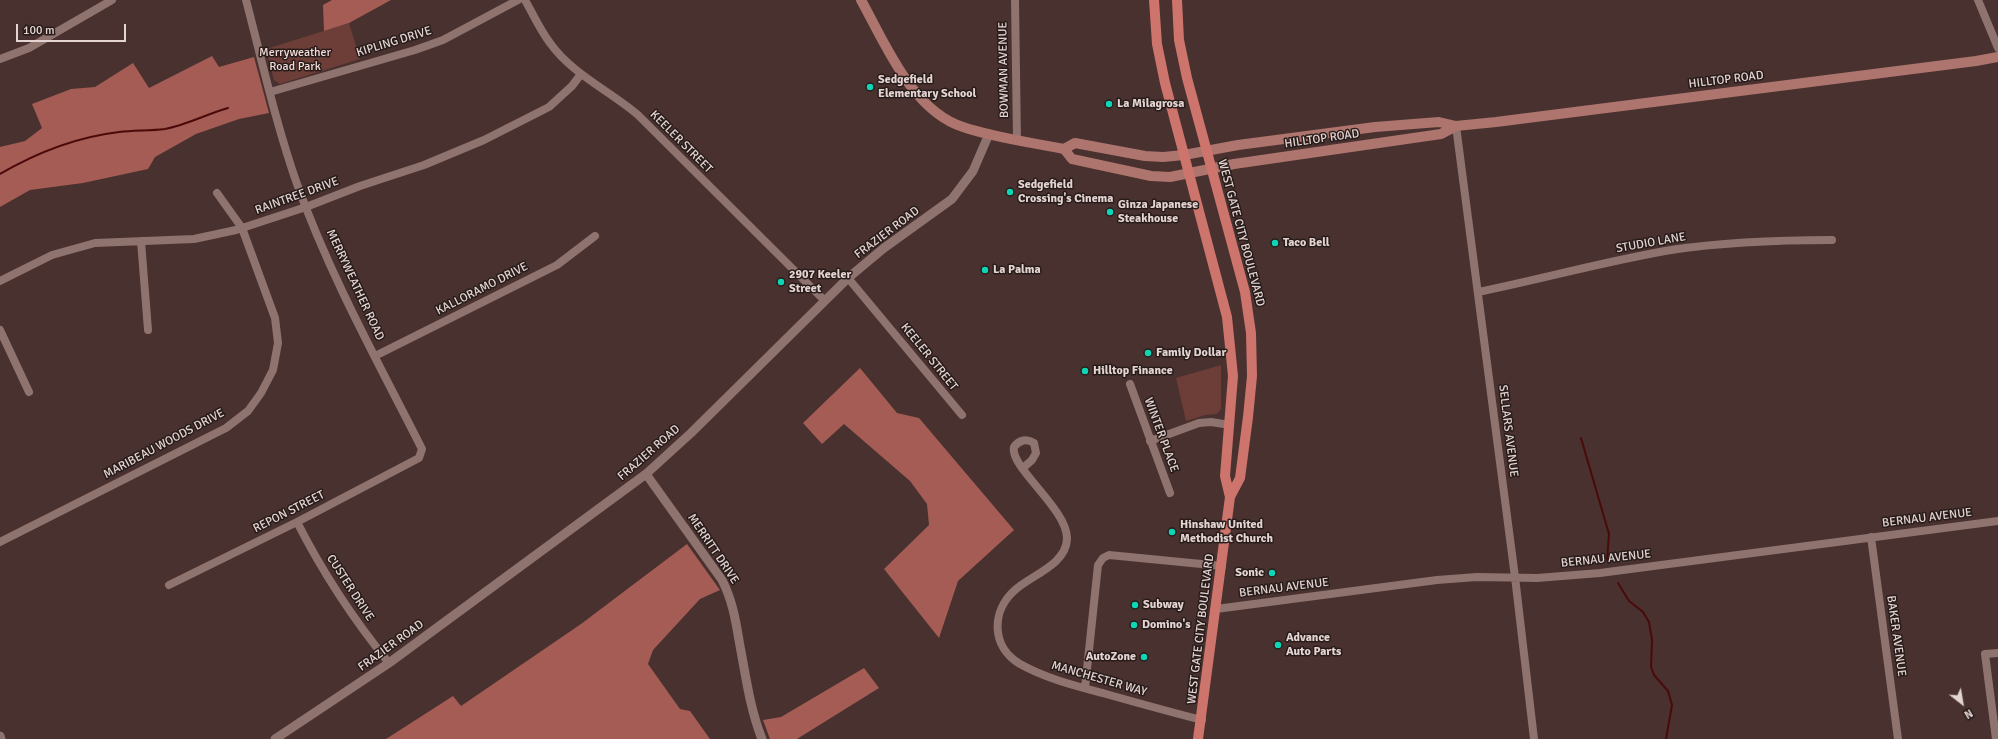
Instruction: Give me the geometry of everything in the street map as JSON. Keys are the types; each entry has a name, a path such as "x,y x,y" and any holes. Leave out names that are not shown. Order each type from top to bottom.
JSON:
{"main road":[{"path":"861,0 907,81 926,105 952,123 989,134 1064,149"},
{"name":"WEST GATE CITY BOULEVARD","path":"1154,0 1159,56 1227,317 1233,376 1225,476 1230,497 1202,720 1198,739"},
{"name":"WEST GATE CITY BOULEVARD","path":"1177,0 1179,40 1182,59 1245,292 1252,349 1251,396 1240,478 1230,497"},
{"name":"HILLTOP ROAD","path":"1456,126 1439,122 1375,127 1238,145 1184,155 1154,157 1075,143 1064,149 1072,158 1151,176 1170,177 1211,169 1440,134 1456,126 1998,57"}],"street":[{"path":"0,59 29,48 112,0"},
{"name":"MERRYWEATHER ROAD","path":"246,0 270,92 306,208 331,270 422,449 419,458"},
{"name":"KIPLING DRIVE","path":"270,92 415,50 443,40 518,0"},
{"name":"KEELER STREET","path":"525,0 550,43 581,74 620,99 638,115 824,300"},
{"name":"BOWMAN AVENUE","path":"1015,0 1017,140"},
{"path":"1978,0 1998,48"},
{"name":"RAINTREE DRIVE","path":"0,281 52,255 95,243 194,239 242,228 306,208 360,186 424,165 484,140 549,107 572,86 581,74"},
{"name":"SELLARS AVENUE","path":"1456,126 1515,577 1534,739"},
{"name":"FRAZIER ROAD","path":"275,739 389,663 646,474 691,433 824,300 848,278 884,248 953,198 973,171 989,134"},
{"name":"MARIBEAU WOODS DRIVE","path":"0,542 226,428 248,411 261,393 273,370 278,343 276,318 242,228 217,193"},
{"name":"KALLORAMO DRIVE","path":"375,356 557,265 596,236"},
{"name":"STUDIO LANE","path":"1478,292 1533,281 1623,259 1673,250 1780,240 1832,240"},
{"path":"141,241 148,330"},
{"name":"KEELER STREET","path":"848,278 962,415"},
{"path":"0,330 29,392"},
{"name":"WINTER PLACE","path":"1130,384 1170,493"},
{"path":"1150,441 1199,423 1211,422 1230,425"},
{"name":"REPON STREET","path":"169,585 297,522 419,458"},
{"name":"MANCHESTER WAY","path":"1023,468 1060,516 1066,526 1067,540 1064,551 1057,561 1025,581 1005,601 997,618 997,633 1000,642 1019,663 1048,678 1202,720"},
{"name":"MERRITT DRIVE","path":"646,474 722,580 730,596 735,614 753,713 762,739"},
{"name":"BERNAU AVENUE","path":"1216,609 1437,580 1477,577 1537,578 1600,573 1871,536 1998,521"},
{"name":"CUSTER DRIVE","path":"297,522 341,599 389,663"},
{"name":"BAKER AVENUE","path":"1871,536 1898,739"},
{"path":"1085,688 1098,565 1103,558 1110,555 1222,566"},
{"path":"1996,739 1985,654 1998,653"}],"green space":[{"name":"Merryweather Road Park","path":"349,23 360,59 280,84 274,80 266,49"},
{"path":"1221,365 1221,409 1217,414 1205,415 1186,421 1176,378"}],"shaded area":[{"path":"332,0 391,0 349,23 324,31 323,5"},
{"path":"212,56 219,67 254,57 269,113 239,119 196,134 155,157 148,169 83,183 30,190 0,207 0,147 25,141 42,128 32,104 71,89 95,87 133,63 149,88"},
{"path":"860,368 897,413 919,418 1014,530 958,581 939,638 884,569 929,525 927,504 910,481 844,424 822,444 803,423"},
{"path":"687,544 720,590 700,599 653,650 648,664 680,709 690,711 710,739 386,739 453,696 461,706 581,624"},
{"path":"864,668 879,688 797,739 770,739 763,720 781,717"}],"waterway":[{"path":"0,174 28,159 72,142 103,134 165,129 181,125 228,108"},
{"path":"1581,438 1609,534 1607,560"},
{"path":"1618,583 1629,601 1643,612 1649,622 1652,640 1651,667 1654,675 1668,691 1672,705 1666,739"}],"place":[{"name":"Sedgefield Elementary School","path":"870,87"},
{"name":"La Milagrosa","path":"1109,104"},
{"name":"Sedgefield Crossing's Cinema","path":"1010,192"},
{"name":"Ginza Japanese Steakhouse","path":"1110,212"},
{"name":"Taco Bell","path":"1275,243"},
{"name":"La Palma","path":"985,270"},
{"name":"2907 Keeler Street","path":"781,282"},
{"name":"Family Dollar","path":"1148,353"},
{"name":"Hilltop Finance","path":"1085,371"},
{"name":"Hinshaw United Methodist Church","path":"1172,532"},
{"name":"Sonic","path":"1272,573"},
{"name":"Subway","path":"1135,605"},
{"name":"Domino's","path":"1134,625"},
{"name":"Advance Auto Parts","path":"1278,645"},
{"name":"AutoZone","path":"1144,657"}]}
